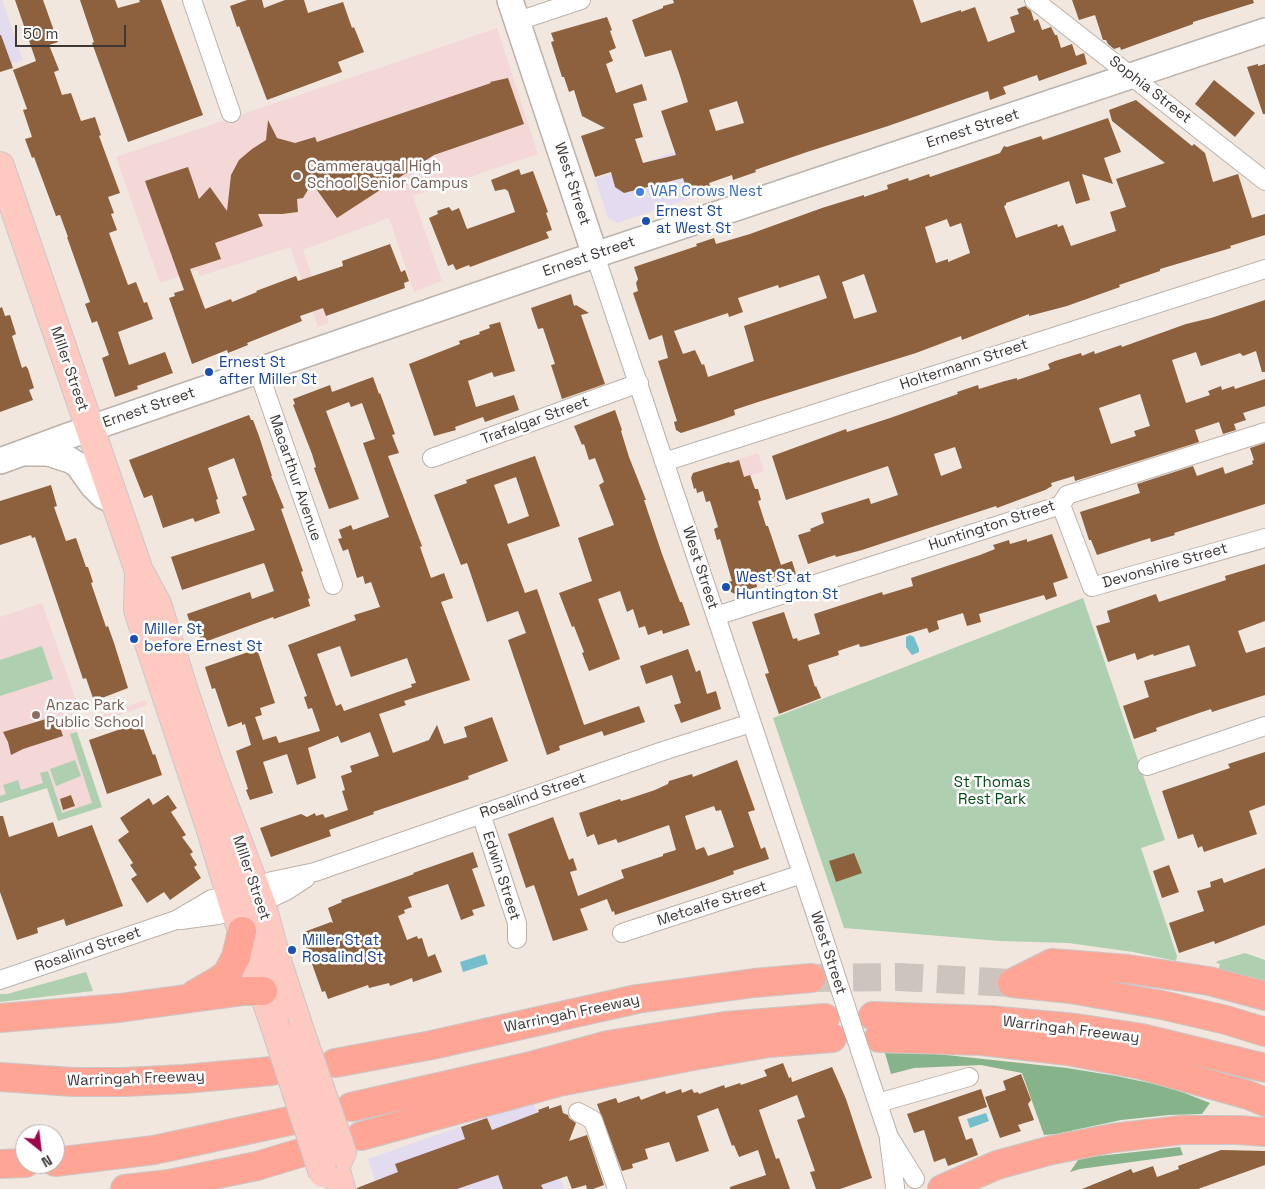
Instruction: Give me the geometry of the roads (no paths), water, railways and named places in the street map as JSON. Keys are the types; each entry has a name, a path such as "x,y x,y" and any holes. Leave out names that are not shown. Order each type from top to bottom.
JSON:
{"highway":[{"path":"187,998 210,986 227,974 236,957 244,905"},
{"path":"1265,996 1209,981 1128,969 1052,963 1012,982 1070,989 1162,1005 1226,1020 1265,1032"},
{"name":"Warringah Freeway","path":"335,1063 432,1045 637,999 811,978"},
{"path":"0,1018 119,1008 244,991 263,991"},
{"name":"Warringah Freeway","path":"871,1034 989,1020 1076,1028 1142,1038 1265,1068"},
{"path":"341,1170 558,1082 750,1046 829,1028 725,1026 608,1045 518,1069 351,1107"},
{"path":"871,1034 973,1040 1068,1051 1141,1066 1248,1095 1265,1102"},
{"name":"Warringah Freeway","path":"0,1077 73,1082 124,1082 272,1071"},
{"path":"65,1161 154,1150 289,1121"},
{"path":"942,1189 997,1165 1052,1150 1113,1138 1182,1130 1265,1132"},
{"path":"125,1189 169,1184 257,1166 300,1153"},
{"path":"0,1164 15,1163"}],"main road":[{"name":"Miller Street","path":"0,166 139,571 158,604 186,697 238,840 244,888 244,905 255,918 274,950 288,1019 341,1170"},
{"name":"Miller Street","path":"139,571 138,610 210,827 244,905 263,991 288,1019"}],"street":[{"path":"192,0 230,112"},
{"path":"514,11 581,0"},
{"name":"Sophia Street","path":"1034,0 1265,181"},
{"name":"West Street","path":"514,11 820,927 871,1034 878,1104 889,1137 895,1188"},
{"name":"Ernest Street","path":"11,457 595,255 1265,31"},
{"name":"Holtermann Street","path":"664,462 1265,269"},
{"name":"Macarthur Avenue","path":"258,370 333,585"},
{"name":"Trafalgar Street","path":"432,458 639,383"},
{"name":"Huntington Street","path":"716,616 1061,505 1067,495 1265,432"},
{"path":"11,457 48,453 70,460 78,465 93,486 103,496 116,502"},
{"name":"Devonshire Street","path":"1061,505 1092,586 1265,538"},
{"name":"Rosalind Street","path":"0,980 176,920 218,915 244,905 272,882 315,872 663,751 752,723"},
{"path":"1146,766 1265,726"},
{"name":"Edwin Street","path":"481,814 517,923 517,939"},
{"name":"Metcalfe Street","path":"622,933 802,874"},
{"path":"878,1104 969,1077"},
{"path":"578,1112 593,1120 617,1189"},
{"name":"West Street","path":"889,1137 919,1184"},
{"path":"895,1188 900,1181 905,1179 919,1184"}],"water":[{"path":"910,635 914,637 919,649 919,652 912,655 906,647 906,637"},
{"path":"485,954 488,964 463,972 460,962"},
{"path":"986,1113 989,1121 970,1128 967,1119"}],"tunnel":[{"path":"811,978 898,977 1012,983"}],"place":[{"name":"Cammeraygal High School Senior Campus","path":"297,176"},
{"name":"VAR Crows Nest","path":"640,192"},
{"name":"Ernest St at West St","path":"646,221"},
{"name":"Ernest St after Miller St","path":"209,372"},
{"name":"West St at Huntington St","path":"726,587"},
{"name":"Miller St before Ernest St","path":"134,639"},
{"name":"Anzac Park Public School","path":"36,715"},
{"name":"Miller St at Rosalind St","path":"292,950"}],"park label":[{"name":"St Thomas Rest Park","path":"992,792"}]}
